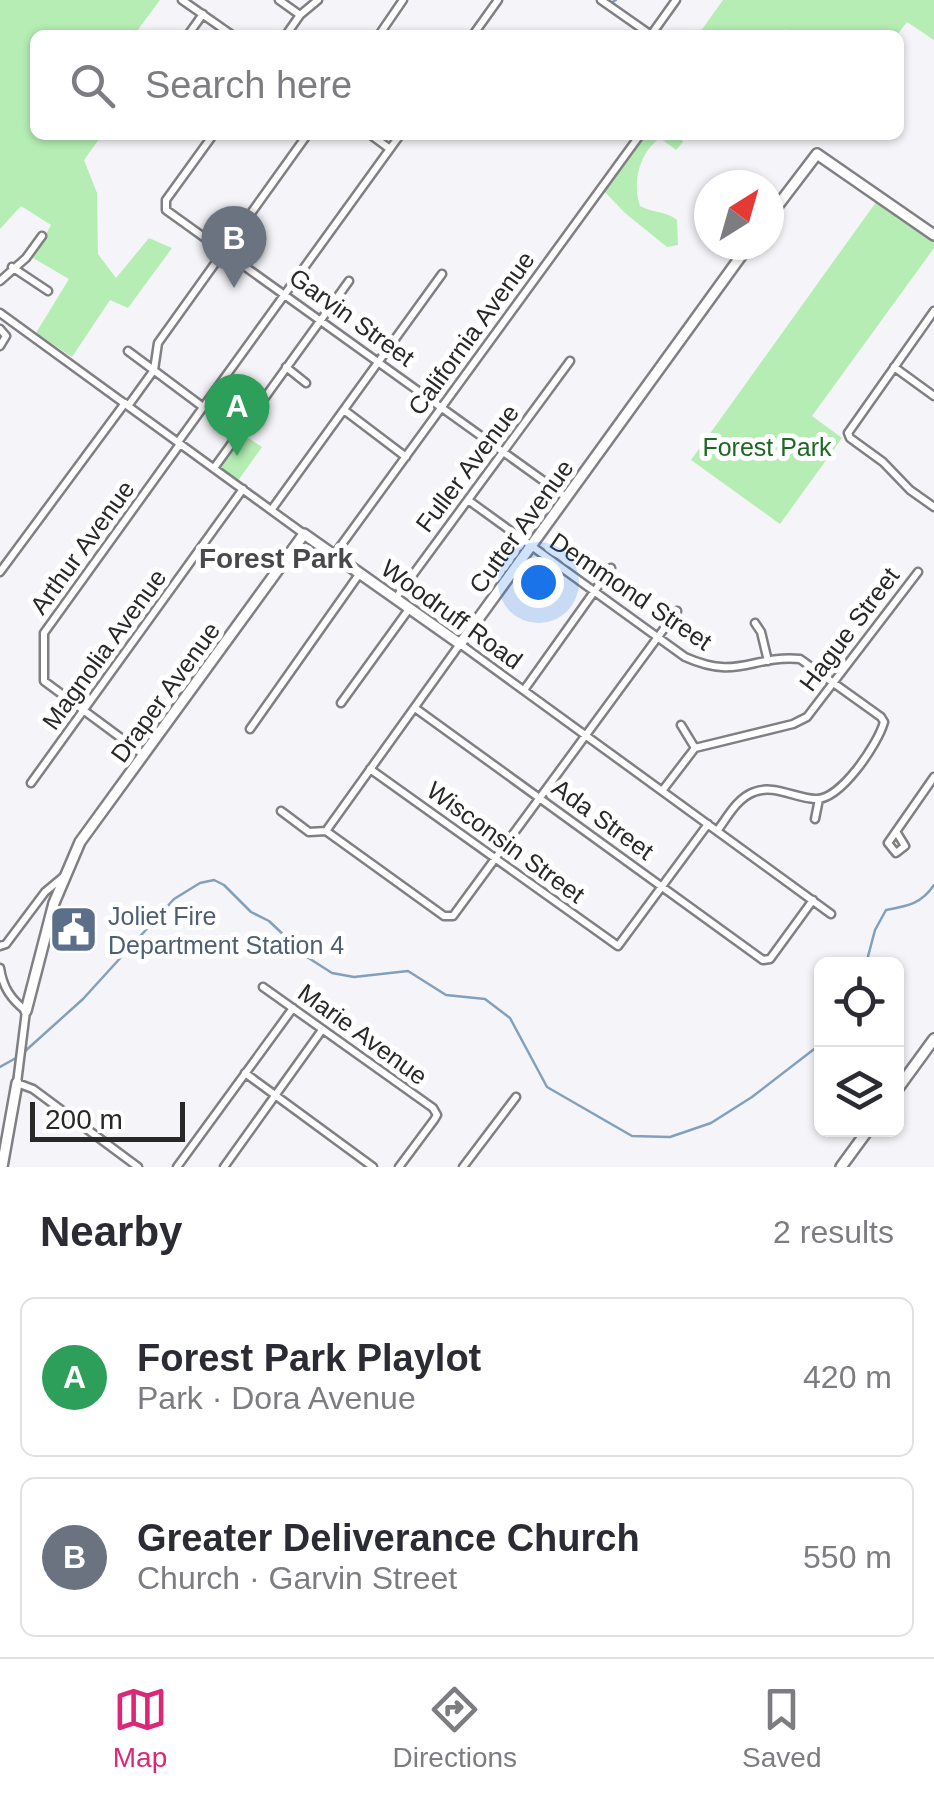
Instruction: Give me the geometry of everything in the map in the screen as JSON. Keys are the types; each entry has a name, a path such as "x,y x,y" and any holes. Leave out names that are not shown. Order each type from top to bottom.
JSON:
{"street":[{"path":"182,0 225,30"},
{"path":"279,0 300,15"},
{"path":"290,30 318,0"},
{"path":"382,30 403,0"},
{"path":"477,30 498,0"},
{"path":"601,0 644,30"},
{"path":"655,30 676,0"},
{"path":"192,30 203,14"},
{"name":"Garvin Street","path":"210,140 164,206 222,252 285,293 566,498"},
{"path":"0,572 154,370 158,343 304,140"},
{"path":"378,140 390,149"},
{"name":"Arthur Avenue","path":"83,712 44,681 44,633 396,140"},
{"name":"California Avenue","path":"334,555 636,140"},
{"path":"784,198 817,154 934,235"},
{"path":"0,281 26,258 42,236"},
{"name":"Cutter Avenue","path":"326,831 738,260"},
{"path":"12,268 48,290"},
{"path":"272,509 442,274"},
{"path":"214,468 349,281"},
{"path":"934,311 848,433 934,507"},
{"name":"Woodruff Road","path":"0,313 831,914"},
{"path":"0,346 3,333"},
{"path":"128,352 204,407"},
{"name":"Fuller Avenue","path":"395,598 570,361"},
{"path":"894,367 934,396"},
{"path":"286,368 306,383"},
{"path":"344,410 406,457"},
{"name":"Magnolia Avenue","path":"31,783 243,489"},
{"name":"Demmond Street","path":"468,500 685,658 726,670 800,659 874,710 884,722 878,738 839,790 819,800"},
{"name":"Draper Avenue","path":"2,1167 26,1011 63,877 80,842 304,534"},
{"path":"524,690 611,568"},
{"name":"Hague Street","path":"695,748 793,724 807,717 918,572"},
{"path":"250,729 360,574"},
{"path":"341,702 409,608"},
{"path":"281,811 310,832 326,831 448,917 453,916 677,611"},
{"path":"755,624 761,632 768,661"},
{"name":"Ada Street","path":"415,708 767,961 812,900"},
{"path":"83,712 144,755"},
{"path":"662,790 695,748 682,725"},
{"name":"Wisconsin Street","path":"370,769 618,946 663,887"},
{"path":"897,832 934,777"},
{"path":"717,831 737,804 756,790 819,800 815,819"},
{"path":"663,887 708,824"},
{"name":"Draper Avenue","path":"0,946 6,944 54,881 63,877"},
{"path":"0,968 12,1000 26,1011"},
{"name":"Marie Avenue","path":"263,987 433,1108 437,1115 399,1167"},
{"path":"177,1167 293,1008"},
{"path":"224,1167 322,1030"},
{"path":"904,1080 934,1039"},
{"path":"246,1072 374,1167"},
{"path":"17,1082 138,1167"},
{"path":"463,1167 516,1096"},
{"path":"841,1167 863,1137"}],"green space":[{"path":"0,0 160,0 138,30 30,30 30,140 98,140 84,160 97,193 98,254 116,278 149,238 172,248 128,308 110,300 72,357 36,333 69,279 33,258 51,225 21,206 0,229"},
{"path":"723,0 934,0 934,40 907,22 901,30 702,30"},
{"path":"638,140 658,140 639,169 640,206 677,220 678,245 667,247 602,189"},
{"path":"663,140 682,140 676,150"},
{"name":"Forest Park","path":"879,198 934,238 934,248 812,416 842,438 780,524 691,460"},
{"path":"238,431 262,447 237,482 213,465"}],"waterway":[{"path":"611,3 616,0"},
{"path":"23,1053 83,999 174,899 200,883 214,880 332,973 354,977 408,971 446,995 485,999 510,1018 547,1087 632,1136 670,1137 711,1123 817,1047"},
{"path":"868,957 875,930 886,910 913,903 934,885"},
{"path":"0,1067 16,1058"}],"place":[{"name":"Greater Deliverance Church","path":"234,288"},
{"name":"Forest Park Playlot","path":"237,456"},
{"name":"Joliet Fire Department Station 4","path":"73,930"}],"district":[{"name":"Forest Park","path":"276,558"}]}
